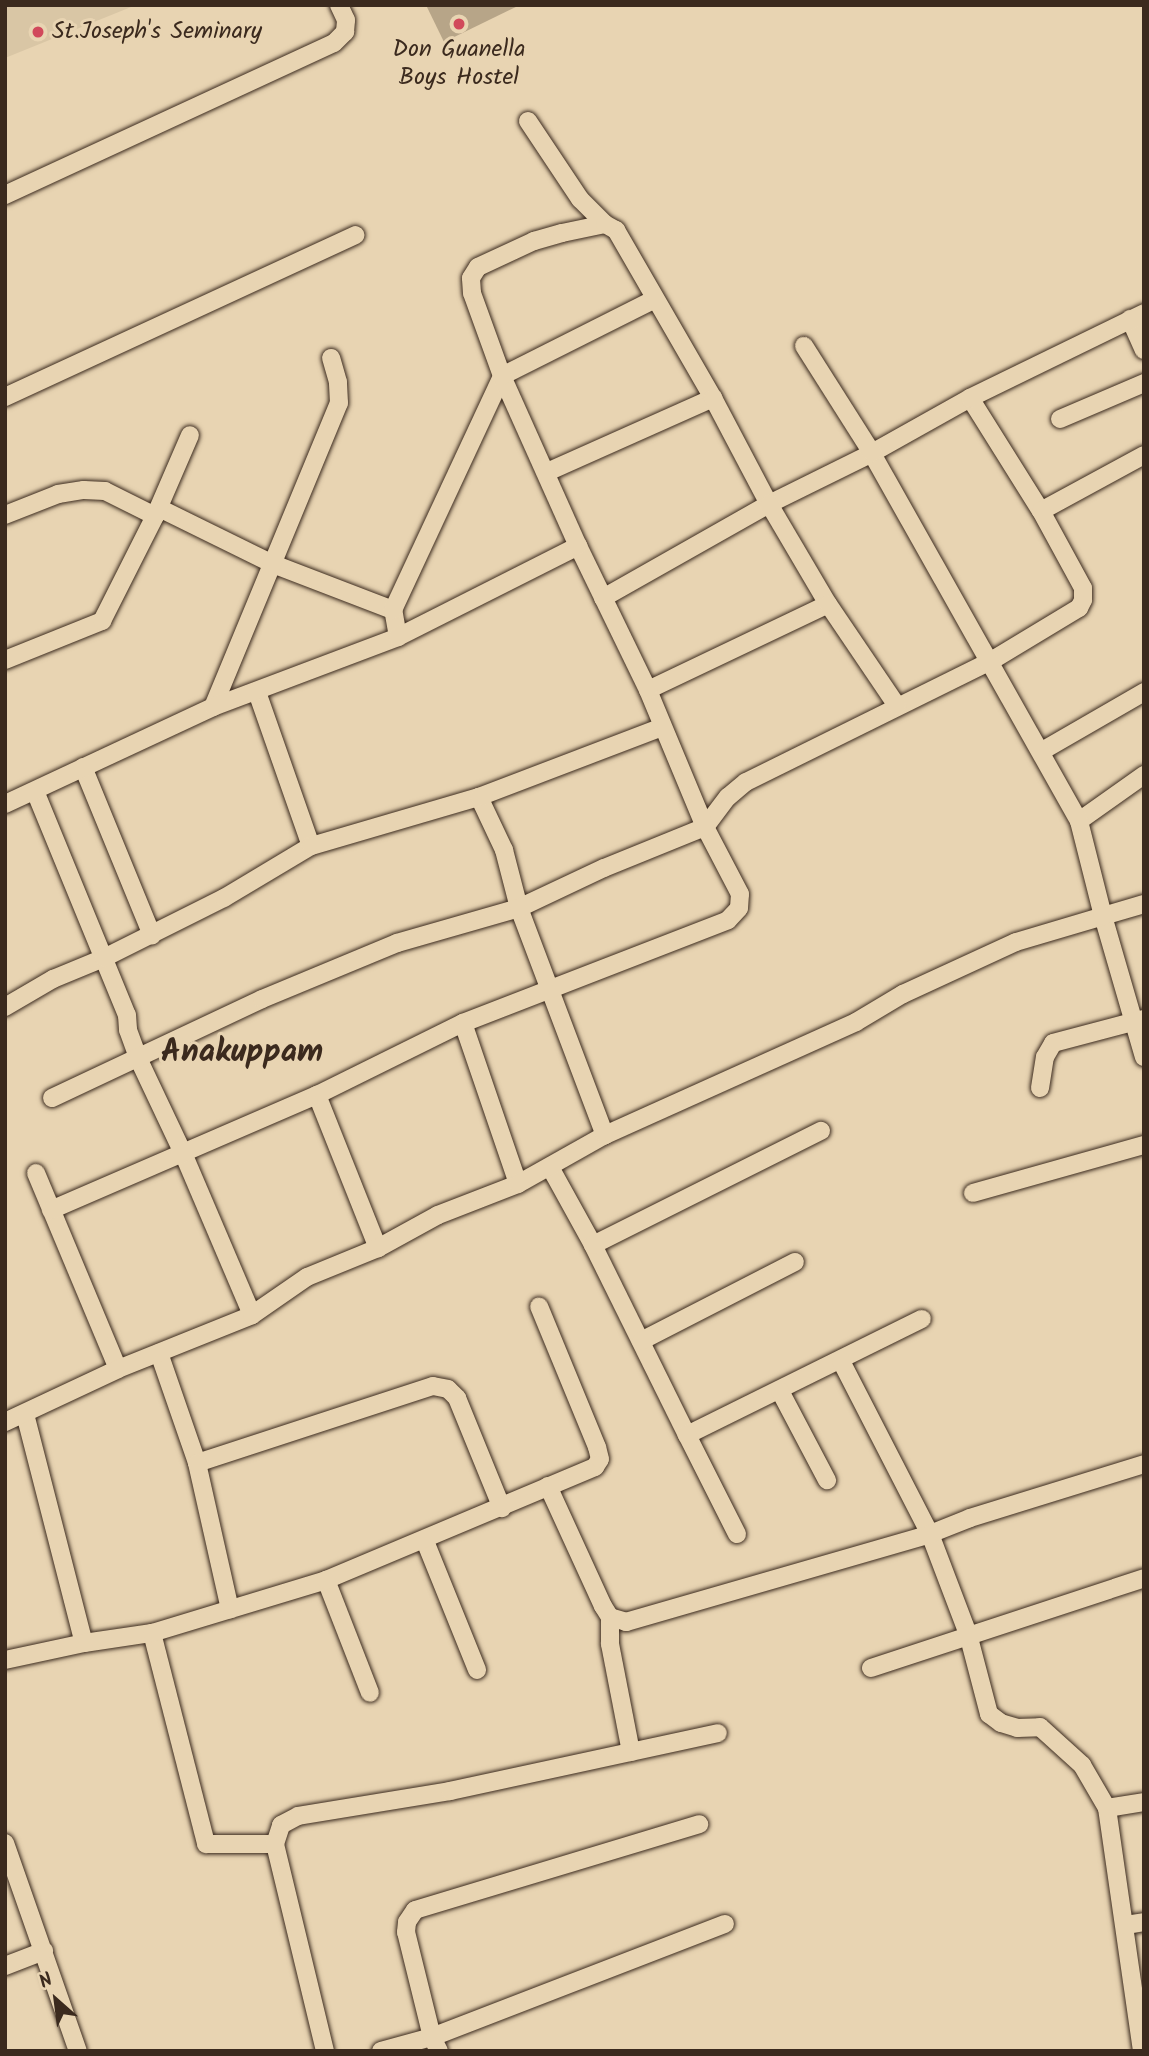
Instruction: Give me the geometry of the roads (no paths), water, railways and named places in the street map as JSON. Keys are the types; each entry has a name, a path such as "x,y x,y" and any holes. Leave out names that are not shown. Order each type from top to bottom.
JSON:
{"street":[{"path":"5,195 334,43 345,32 346,20 339,5"},
{"path":"528,121 580,199 604,224 616,230 828,604 897,706"},
{"path":"51,1210 317,1095 463,1023 728,920 739,908 740,894 705,827 648,690 578,546 502,376 472,293 471,278 478,267 534,241 604,224"},
{"path":"5,397 355,235"},
{"path":"398,637 393,610 502,376 655,299"},
{"path":"603,598 769,504 872,453 970,398 1137,316 1144,350"},
{"path":"804,346 872,453 1079,821 1103,916 1139,1020 1144,1057"},
{"path":"212,707 339,403 338,382 331,358"},
{"path":"1060,419 1144,383"},
{"path":"547,472 713,398"},
{"path":"52,1098 262,999 397,943 519,908 604,868 705,827 728,797 746,782 991,661 1079,607 1083,600 1083,588 1041,511 970,398"},
{"path":"5,660 102,621 157,512 190,435"},
{"path":"1041,511 1144,455"},
{"path":"5,515 58,494 84,490 105,491 272,564 393,610"},
{"path":"5,804 212,707 398,637 578,546"},
{"path":"648,690 828,604"},
{"path":"257,692 311,846"},
{"path":"1042,751 1144,692"},
{"path":"5,1007 53,979 104,958 224,898 311,846 479,797 662,727"},
{"path":"83,767 152,934"},
{"path":"1079,821 1144,775"},
{"path":"35,791 127,1015 128,1030 138,1058 183,1153 253,1315"},
{"path":"479,797 504,850 519,908 605,1135"},
{"path":"5,1422 118,1369 253,1315 307,1278 378,1248 438,1215 518,1184 605,1135 856,1022 903,994 1016,942 1144,904"},
{"path":"1040,1088 1045,1057 1054,1043 1139,1020"},
{"path":"463,1023 518,1184"},
{"path":"317,1095 378,1248"},
{"path":"593,1245 821,1131"},
{"path":"973,1193 1144,1145"},
{"path":"550,1167 593,1245 737,1534"},
{"path":"36,1173 118,1369"},
{"path":"641,1341 795,1262"},
{"path":"5,1660 84,1643 152,1633 326,1580 425,1541 594,1467 600,1459 539,1306"},
{"path":"687,1435 922,1319"},
{"path":"159,1353 197,1463 230,1609"},
{"path":"841,1361 930,1534 968,1634 989,1714 1001,1723 1017,1728 1040,1727 1082,1765 1107,1808 1135,1924 1142,2042"},
{"path":"197,1463 433,1386 448,1389 457,1398 502,1508"},
{"path":"780,1391 827,1480"},
{"path":"25,1414 84,1643"},
{"path":"610,1617 625,1622 637,1619 930,1534 970,1518 1144,1464"},
{"path":"548,1486 610,1617 610,1644 631,1752"},
{"path":"425,1541 477,1670"},
{"path":"871,1668 1144,1578"},
{"path":"326,1580 370,1693"},
{"path":"152,1633 206,1844 275,1844"},
{"path":"325,2051 275,1844 281,1825 298,1816 450,1791 718,1734"},
{"path":"1107,1808 1144,1802"},
{"path":"435,2044 406,1932 407,1922 415,1910 699,1824"},
{"path":"5,1843 78,2051"},
{"path":"381,2051 435,2044 725,1924"},
{"path":"5,1966 44,1951"}],"place":[{"name":"Don Guanella Boys Hostel","path":"459,24"},
{"name":"St.Joseph's Seminary","path":"38,32"}],"district":[{"name":"Anakuppam","path":"242,1053"}]}
